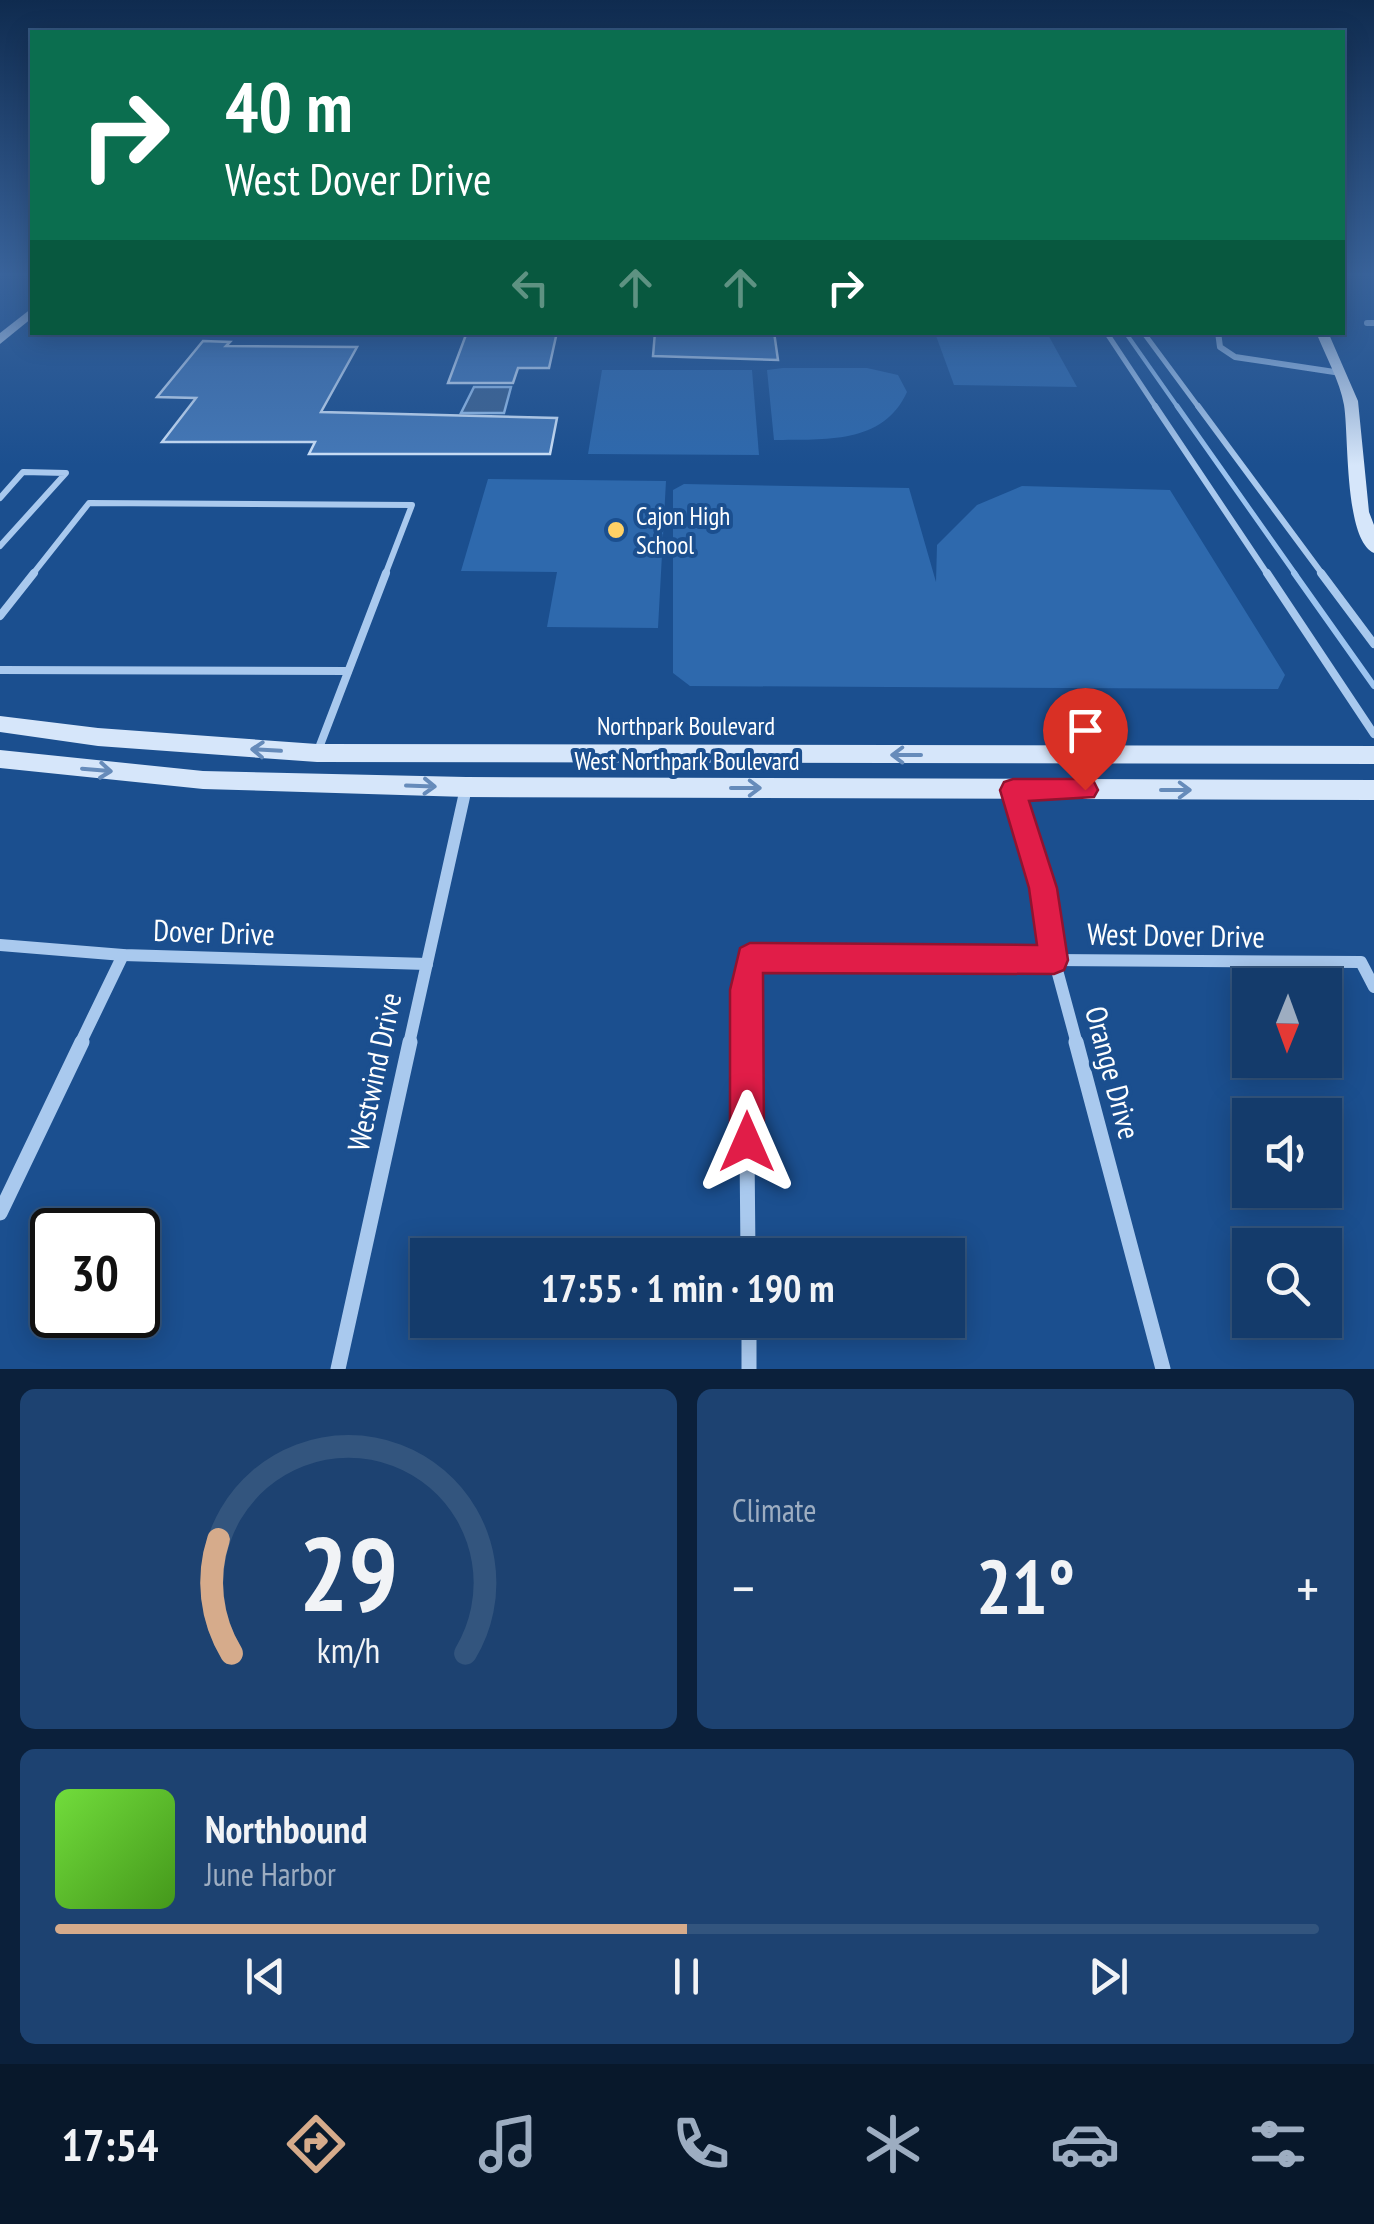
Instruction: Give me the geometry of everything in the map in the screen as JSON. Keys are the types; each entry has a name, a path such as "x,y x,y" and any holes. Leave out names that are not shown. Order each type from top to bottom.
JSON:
{"main road":[{"path":"1325,338 1351,401 1361,512 1374,547"},
{"name":"Northpark Boulevard","path":"0,724 98,738 316,752 1374,755"},
{"path":"1003,755 1013,790"},
{"name":"West Northpark Boulevard","path":"0,758 203,780 466,787 1374,790"}],"street":[{"path":"1219,338 1220,347 1234,357 1341,373"},
{"name":"Westwind Drive","path":"338,1369 466,787"},
{"name":"Orange Drive","path":"1013,790 1043,888 1054,960 1163,1369"},
{"name":"Dover Drive","path":"0,944 123,954 427,964"},
{"path":"0,1212 123,954"},
{"name":"West Dover Drive","path":"748,1238 746,990 750,958 1361,962 1374,987"},
{"path":"749,1338 749,1369"}],"lane":[{"path":"1110,338 1374,734"},
{"path":"1147,338 1374,644"},
{"path":"0,498 23,472 66,473 0,546"},
{"path":"0,616 89,503 412,504 316,752"},
{"path":"0,670 348,671"}],"shaded area":[{"path":"937,338 1050,338 1077,387 954,385"},
{"path":"867,368 898,375 907,392 883,422 868,430 832,438 774,440 767,370"},
{"path":"602,370 752,370 759,455 588,454"},
{"path":"474,387 511,387 504,413 461,413"},
{"path":"488,479 666,481 658,628 547,627 557,572 461,571"},
{"path":"684,484 909,488 936,582 937,545 977,505 1022,486 1170,490 1285,675 1278,689 690,686 673,673 673,490"}],"building":[{"path":"465,338 556,338 549,368 518,368 513,383 448,383"},
{"path":"655,338 775,338 778,360 653,356"},
{"path":"203,341 230,342 226,346 357,347 321,412 557,418 550,454 309,454 315,442 162,442 196,398 157,397"}],"waterway":[{"path":"1129,338 1179,409"},
{"path":"1177,406 1296,575"},
{"path":"1294,573 1374,686"}],"place":[{"name":"Cajon High School","path":"616,530"}],"route":[{"path":"747,1142 746,990 750,958 1054,960 1043,888 1013,790 1085,790"}]}
